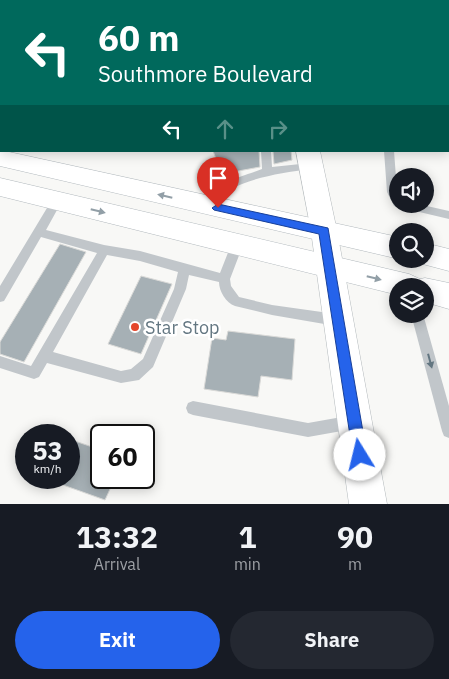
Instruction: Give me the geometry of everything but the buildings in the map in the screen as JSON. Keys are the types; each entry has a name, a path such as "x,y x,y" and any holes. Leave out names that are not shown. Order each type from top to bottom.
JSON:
{"main road":[{"path":"0,158 389,246"},
{"path":"309,158 324,231 368,504"},
{"path":"6,191 57,201 389,281"},
{"path":"434,256 449,260"},
{"path":"434,292 449,296"}],"lane":[{"path":"266,152 267,171"},
{"path":"389,152 390,168"},
{"path":"202,204 214,192 267,171 309,158"},
{"path":"0,298 57,201"},
{"path":"434,211 449,215"},
{"path":"38,232 104,250 140,256 224,279"},
{"path":"237,244 224,279 225,288 235,301 272,310 338,320"},
{"path":"0,362 34,374 104,250"},
{"path":"44,356 121,377 134,375 148,363 180,289 185,269"},
{"path":"419,323 449,431"},
{"path":"193,408 308,430 355,422"}],"place":[{"name":"Star Stop","path":"135,327"}],"route":[{"path":"218,208 324,231 360,455"}]}
